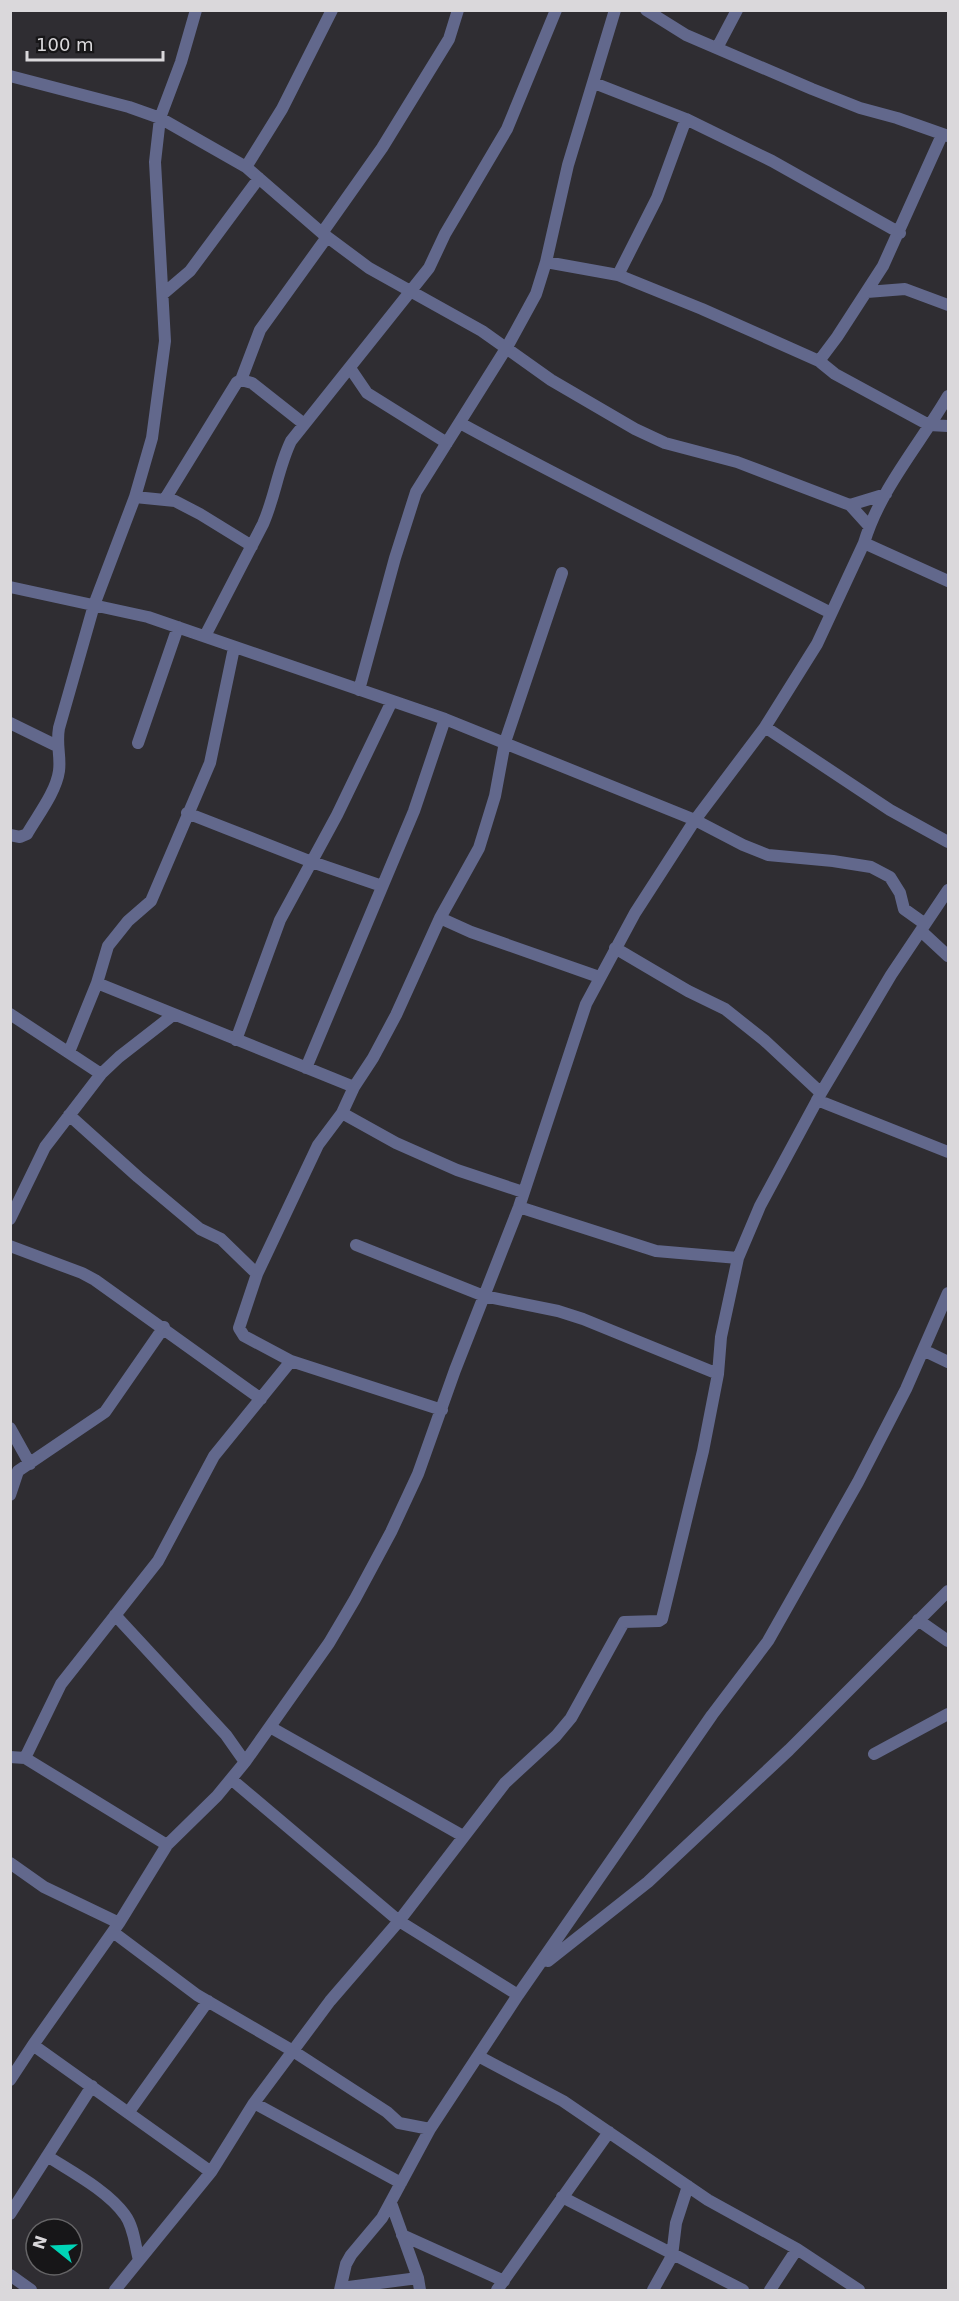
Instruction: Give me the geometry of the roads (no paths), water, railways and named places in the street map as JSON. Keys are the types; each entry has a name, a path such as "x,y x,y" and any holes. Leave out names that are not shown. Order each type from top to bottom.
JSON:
{"street":[{"path":"10,834 20,837 27,834 56,782 60,762 57,746 59,728 94,605 135,497 153,427 165,341 155,162 160,118 181,62 196,10"},
{"path":"246,167 282,109 332,10"},
{"path":"165,499 237,382 241,380 260,330 382,148 449,39 458,10"},
{"path":"205,636 270,508 283,456 291,441 429,268 444,234 507,129 556,10"},
{"path":"359,690 395,558 416,492 507,347 536,294 546,262 568,165 615,10"},
{"path":"646,10 686,35 860,108 897,118 945,136 883,266 819,361"},
{"path":"717,48 737,10"},
{"path":"10,76 129,107 160,118 246,167 325,235 369,268 507,347 551,380 655,438 688,450 737,462 850,505 869,526"},
{"path":"594,83 686,119 772,161 900,233"},
{"path":"618,275 657,198 686,119"},
{"path":"163,294 190,271 259,178"},
{"path":"546,262 618,275 819,361 835,374 929,425 948,426"},
{"path":"867,292 904,289 948,305"},
{"path":"350,368 367,393 447,443"},
{"path":"241,380 252,383 304,424"},
{"path":"10,2080 116,1927 167,1845 245,1762 329,1643 355,1599 391,1532 418,1474 483,1296 519,1207 582,1015 599,977 635,913 695,820 765,727 817,644 885,494 948,396"},
{"path":"460,423 563,479 831,613"},
{"path":"850,505 885,494"},
{"path":"135,497 175,501 252,546"},
{"path":"864,543 948,581"},
{"path":"442,1410 291,1361 244,1335 239,1328 257,1274 318,1145 342,1113 354,1087 373,1058 396,1015 440,918 480,848 486,833 505,742 562,573"},
{"path":"10,587 148,617 445,719 695,820 742,845 768,855 871,867 890,877 900,893 904,909 948,956"},
{"path":"138,743 178,627"},
{"path":"69,1052 97,983 101,965 114,937 151,901 213,752 234,648"},
{"path":"236,1040 280,920 312,862 392,701"},
{"path":"306,1068 414,811 445,719"},
{"path":"10,723 57,746"},
{"path":"765,727 890,810 948,842"},
{"path":"187,813 312,862 382,886"},
{"path":"115,2290 211,2172 254,2103 330,2001 399,1921 505,1783 556,1736 571,1718 624,1622 659,1621 664,1614 703,1451 718,1374 721,1338 738,1258 760,1206 819,1096 891,975 948,890"},
{"path":"440,918 471,932 599,977"},
{"path":"615,948 725,1010 764,1040 819,1096 948,1152"},
{"path":"97,983 354,1087"},
{"path":"10,1014 101,1074"},
{"path":"10,1219 45,1147 101,1074 173,1015"},
{"path":"342,1113 396,1143 457,1170 523,1192"},
{"path":"69,1115 200,1229 221,1239 257,1274"},
{"path":"519,1207 656,1251 738,1258"},
{"path":"356,1245 483,1296 558,1311 583,1319 718,1374"},
{"path":"10,1246 82,1273 164,1327 261,1398"},
{"path":"391,2203 419,2284 340,2290 346,2264 351,2254 382,2218 430,2129 518,1995 712,1715 768,1641 858,1482 906,1389 948,1293"},
{"path":"10,1495 18,1471 105,1412 164,1327"},
{"path":"923,1350 948,1362"},
{"path":"25,1758 61,1684 158,1561 214,1456 291,1361"},
{"path":"10,1428 30,1464"},
{"path":"537,1970 648,1882 789,1750 948,1591"},
{"path":"115,1616 226,1735 245,1762"},
{"path":"918,1620 948,1641"},
{"path":"874,1754 948,1714"},
{"path":"270,1727 463,1836"},
{"path":"10,1757 25,1758 167,1845"},
{"path":"231,1779 399,1921 518,1995"},
{"path":"10,1863 44,1887 116,1927 208,2001 293,2051 387,2112 399,2123 430,2129"},
{"path":"128,2113 208,2001"},
{"path":"33,2045 211,2172"},
{"path":"478,2056 563,2102 708,2200 797,2249 854,2289"},
{"path":"10,2214 92,2086"},
{"path":"254,2103 401,2183"},
{"path":"402,2235 502,2287 609,2132"},
{"path":"47,2156 109,2199 125,2215 139,2260"},
{"path":"653,2290 672,2256 676,2223 688,2186"},
{"path":"562,2197 672,2256 743,2290"},
{"path":"770,2290 797,2249"},
{"path":"10,2276 31,2290"}]}
